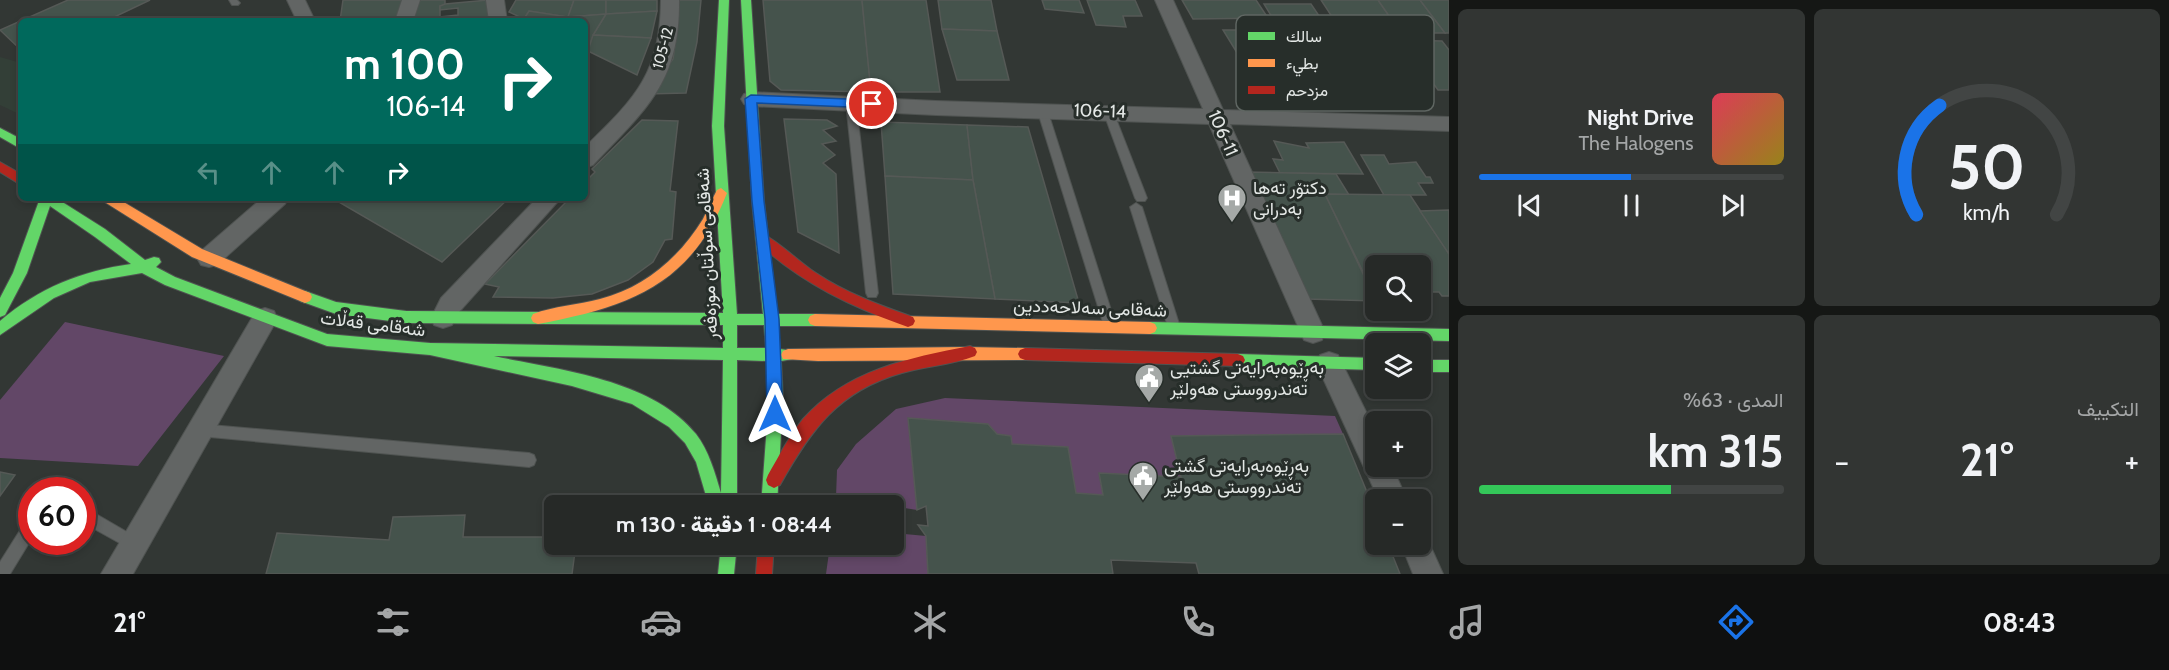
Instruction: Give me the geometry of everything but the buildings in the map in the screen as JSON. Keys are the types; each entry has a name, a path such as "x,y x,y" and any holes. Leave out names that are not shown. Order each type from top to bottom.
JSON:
{"main road":[{"name":"شەقامی سوڵتان موزەفەر","path":"724,0 718,126 730,318 729,495"},
{"path":"746,0 758,201 764,240 774,355 776,397 770,495"},
{"path":"0,132 18,143"},
{"path":"0,166 18,178"},
{"path":"538,318 593,308 623,299 658,281 682,258 707,222 722,191"},
{"name":"شەقامی قەڵات","path":"0,311 20,273 46,201"},
{"name":"شەقامی قەڵات","path":"52,201 100,233 145,268 170,281 327,340 430,349 730,355"},
{"name":"شەقامی قەڵات","path":"111,201 172,250 209,258 273,286 336,308 406,317 443,318 730,318"},
{"path":"764,240 784,260 819,286 863,307 908,321"},
{"path":"0,329 33,302 66,285 106,273 145,268 172,250"},
{"name":"شەقامی سەلاحەددین","path":"730,318 1449,335"},
{"path":"430,349 594,384 632,397 667,417 690,439 704,465 714,495"},
{"path":"730,355 841,356 970,352 1365,364"},
{"path":"770,487 807,426 843,388 882,371 970,352"},
{"path":"1431,366 1449,366"},
{"path":"726,574 727,555"},
{"path":"764,574 765,555"}],"street":[{"path":"296,0 305,18"},
{"path":"405,18 411,0"},
{"path":"495,0 498,18"},
{"name":"105-12","path":"588,157 647,94 664,53 668,34 670,0"},
{"name":"106-11","path":"1164,0 1313,332"},
{"name":"106-14","path":"751,99 936,108 1108,111 1449,124"},
{"path":"209,258 274,201"},
{"path":"443,318 450,305 547,201"},
{"path":"116,574 265,318"},
{"path":"1329,363 1365,439"},
{"path":"1419,555 1428,574"}],"lane":[{"path":"851,103 872,293"},
{"path":"1042,109 1110,326"},
{"path":"1108,111 1138,202 1174,328"},
{"path":"200,430 530,460"},
{"path":"96,522 134,544"},
{"path":"1,574 18,547"}],"shaded area":[{"path":"0,57 18,62 18,114 0,105"},
{"path":"65,322 224,356 138,466 0,458 0,400"},
{"path":"945,398 1335,416 1343,434 1171,436 1181,477 1099,474 1103,495 1076,493 1067,447 1012,444 1011,436 997,434 987,424 908,418 917,510 904,508 904,495 836,495 837,470 856,444 896,409"},
{"path":"904,534 926,536 928,574 826,574 829,555 904,555"}],"traffic: fast":[{"path":"724,0 718,126 730,318 729,495"},
{"path":"746,0 758,201 774,355 776,397 770,495"},
{"path":"0,132 18,143"},
{"path":"0,311 20,273 45,201"},
{"path":"52,201 100,233 145,268 170,281 327,340 430,349 788,355"},
{"path":"0,329 23,310 62,287 90,277 136,269 154,262"},
{"path":"305,297 336,308 406,317 815,320"},
{"path":"1150,328 1449,335"},
{"path":"430,349 595,384 657,409 674,422 695,445 714,495"},
{"path":"1238,360 1365,364"},
{"path":"1431,366 1449,366"},
{"path":"726,574 728,555"}],"traffic: slow":[{"path":"538,318 623,298 658,278 696,239 712,214 721,193"},
{"path":"112,201 197,253 305,297"},
{"path":"815,320 1150,328"},
{"path":"788,355 1025,354"}],"traffic: jam":[{"path":"0,166 18,178"},
{"path":"764,240 796,267 831,289 868,307 908,321"},
{"path":"774,480 794,444 808,425 825,407 843,393 882,373 924,361 970,352"},
{"path":"1025,354 1238,360"},
{"path":"764,574 765,555"}],"place":[{"name":"دکتۆر تەها بەدرانی","path":"1232,224"},
{"name":"بەڕێوەبەرایەتی گشتیی تەندرووستی هەولێر","path":"1149,404"},
{"name":"بەڕێوەبەرایەتی گشتی تەندرووستی هەولێر","path":"1143,502"}],"route":[{"path":"775,414 772,319 758,201 751,99 872,104"}]}
